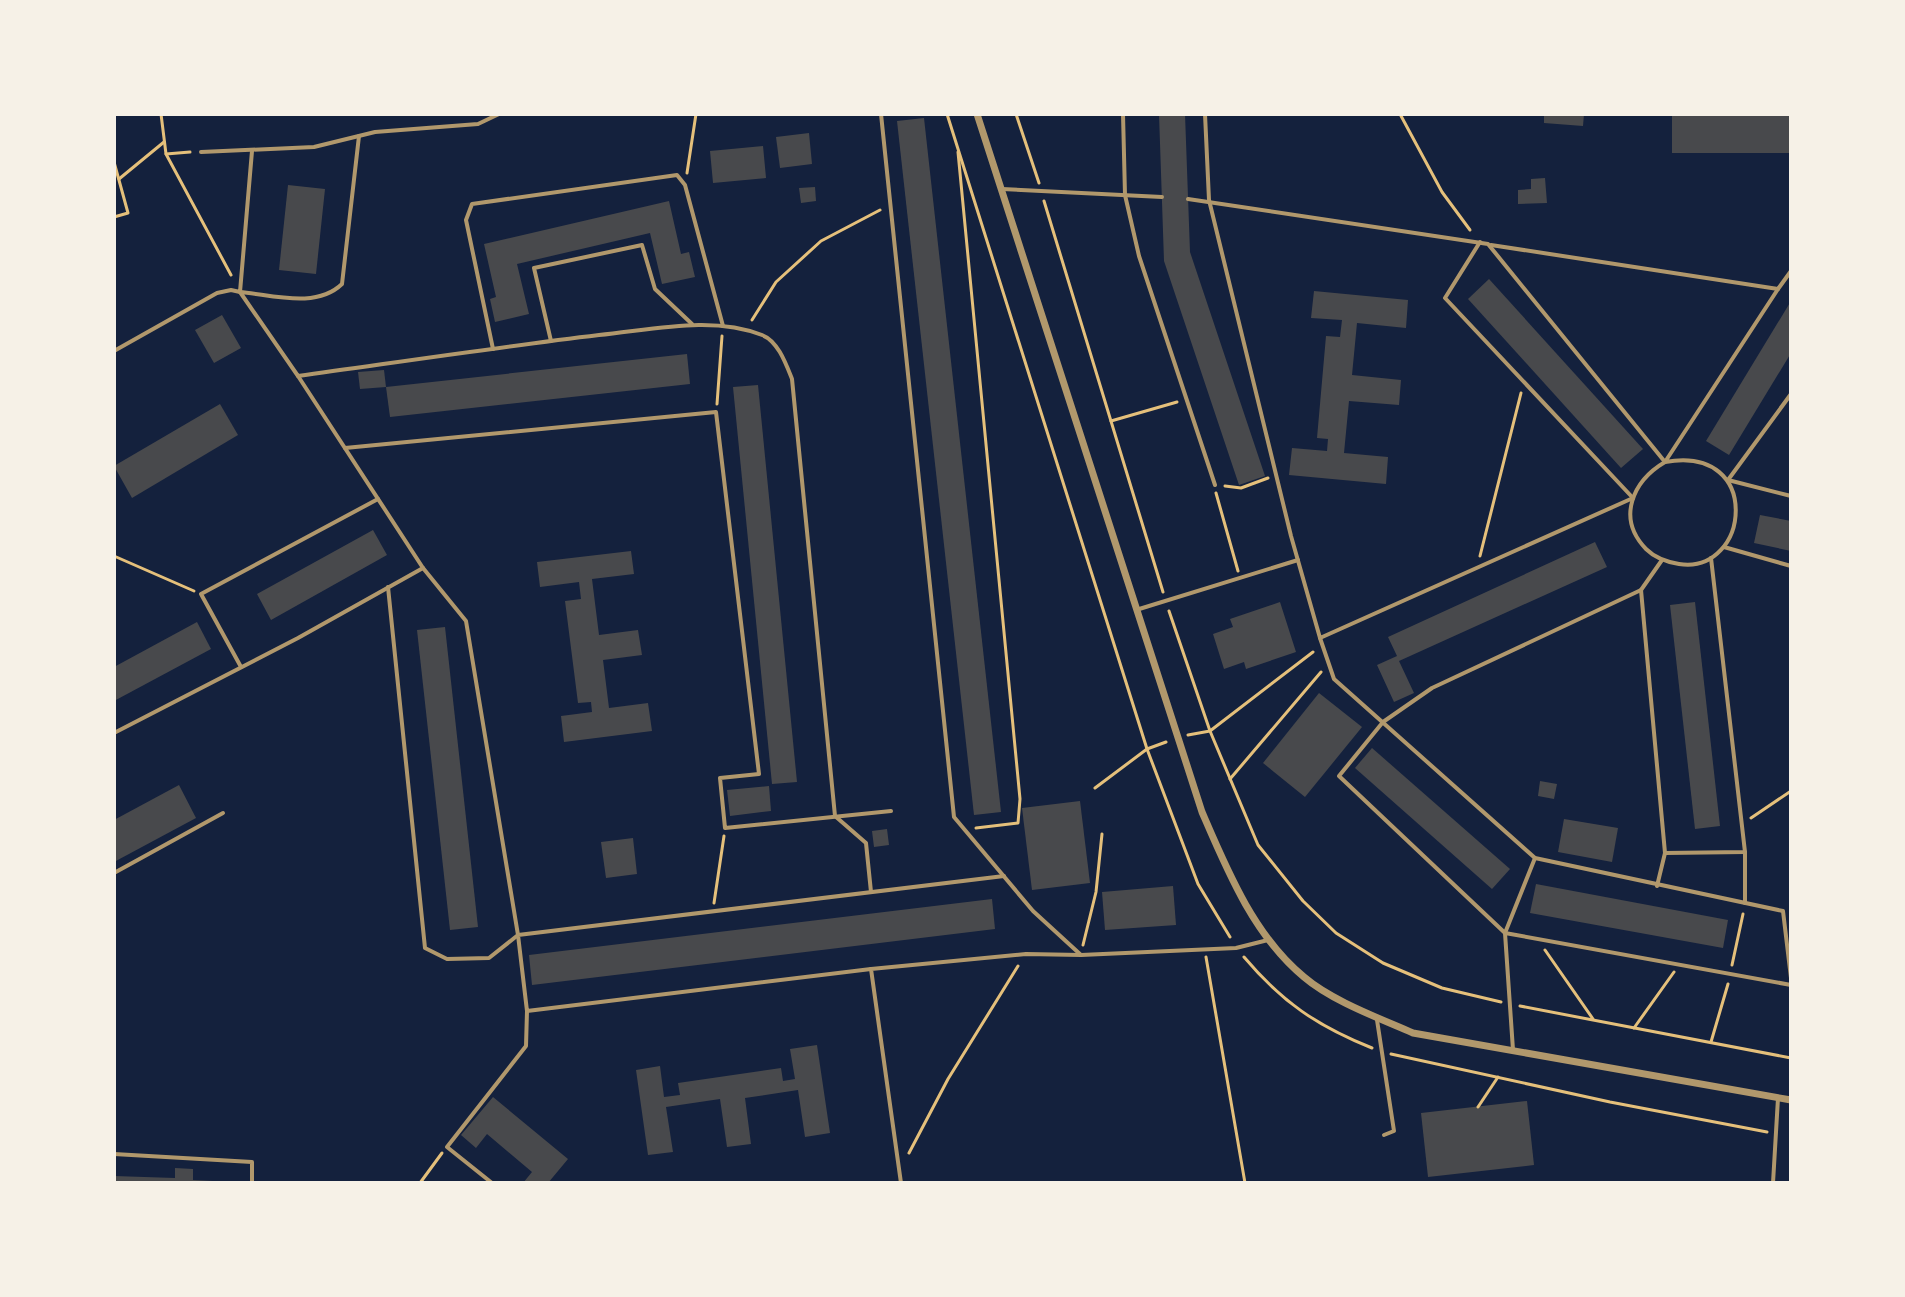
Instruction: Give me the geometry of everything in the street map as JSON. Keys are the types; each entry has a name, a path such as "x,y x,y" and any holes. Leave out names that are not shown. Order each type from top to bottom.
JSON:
{"street":[{"path":"977,114 1202,812 1227,868 1268,940 1305,978 1413,1033 1791,1100"}],"lane":[{"path":"201,152 314,147 375,132 478,124 499,114"},
{"path":"881,114 954,817 1033,911 1081,955"},
{"path":"1123,114 1125,195 1139,256 1215,485"},
{"path":"1205,114 1209,200 1298,560 1334,679 1535,858 1791,912"},
{"path":"114,351 217,293 231,290 312,299 331,295 342,284 359,136"},
{"path":"252,151 240,292 423,568 466,621 518,935 527,1011 526,1046 447,1147 492,1183"},
{"path":"493,349 466,220 472,204 677,175 685,185 723,326"},
{"path":"1002,189 1162,197"},
{"path":"1188,199 1778,289"},
{"path":"1480,242 1445,298 1633,498"},
{"path":"1488,244 1665,462"},
{"path":"551,341 534,268 642,245 655,289 694,325"},
{"path":"1665,462 1791,271"},
{"path":"298,376 694,325 723,326 766,336 781,353 792,379 835,816 866,843 871,892"},
{"path":"1728,480 1791,394"},
{"path":"345,448 716,412 759,774 720,778 725,828 891,811"},
{"path":"1686,458 1716,468 1728,480 1733,490 1737,521 1724,547 1711,558 1686,565 1662,560 1646,549 1635,532 1631,516 1638,485 1648,472 1665,462 1686,458"},
{"path":"1728,480 1791,496"},
{"path":"1320,638 1633,498"},
{"path":"241,667 201,594 378,499"},
{"path":"1724,547 1791,566"},
{"path":"1711,558 1745,852 1745,903"},
{"path":"1136,610 1298,560"},
{"path":"1662,560 1641,590 1432,688 1383,722 1339,776 1505,933 1791,985"},
{"path":"114,733 298,638 423,568"},
{"path":"388,587 425,948 447,959 489,958 518,935 1004,876"},
{"path":"1641,590 1665,853 1657,886"},
{"path":"114,873 223,813"},
{"path":"1665,853 1745,852"},
{"path":"1513,1050 1505,933 1535,858"},
{"path":"1783,911 1791,978"},
{"path":"527,1011 871,969 1026,954 1204,950 1236,948 1268,940"},
{"path":"871,969 901,1183"},
{"path":"1377,1017 1394,1131 1384,1135"},
{"path":"1773,1183 1778,1098"},
{"path":"114,1154 252,1162 252,1183"}],"path":[{"path":"161,114 166,154 240,292"},
{"path":"685,185 696,114"},
{"path":"947,114 1147,749 1198,884 1236,948"},
{"path":"1016,114 1166,601 1210,731 1258,845 1303,901 1336,933 1383,963 1442,988 1512,1005 1791,1058"},
{"path":"1400,114 1442,192 1480,242"},
{"path":"119,179 164,142"},
{"path":"958,146 1020,799 1018,823 965,830"},
{"path":"166,154 201,152"},
{"path":"114,162 128,213 114,217"},
{"path":"746,330 776,282 821,241 890,205"},
{"path":"716,412 723,326"},
{"path":"1477,568 1524,382"},
{"path":"1111,421 1176,403"},
{"path":"1215,485 1241,488 1268,479"},
{"path":"1218,507 1240,578"},
{"path":"114,556 201,594"},
{"path":"1095,788 1147,749 1177,737 1210,731 1322,645"},
{"path":"1229,779 1329,663"},
{"path":"1742,824 1791,791"},
{"path":"1020,799 1027,797"},
{"path":"713,911 725,828"},
{"path":"1081,955 1096,892 1102,834"},
{"path":"1537,939 1593,1019"},
{"path":"1204,950 1245,1183"},
{"path":"899,1170 948,1079 1026,954"},
{"path":"1634,1028 1679,965"},
{"path":"1478,1107 1498,1077"},
{"path":"1610,1102 1748,1130"},
{"path":"420,1183 447,1147"}],"building":[{"path":"1159,114 1185,114 1190,252 1265,476 1239,485 1164,261"},
{"path":"1544,114 1584,114 1583,126 1544,123"},
{"path":"1672,114 1789,114 1789,153 1672,153"},
{"path":"924,118 1001,812 974,815 897,121"},
{"path":"809,133 812,164 780,168 776,137"},
{"path":"763,146 766,178 713,183 710,151"},
{"path":"1545,178 1547,203 1518,204 1518,190 1531,189 1531,179"},
{"path":"288,185 325,189 316,274 279,270"},
{"path":"815,187 816,201 801,203 799,188"},
{"path":"669,201 681,254 689,252 695,277 662,284 650,233 517,264 529,314 495,322 490,299 496,297 484,244"},
{"path":"1489,279 1643,449 1621,468 1468,299"},
{"path":"1314,291 1408,300 1406,328 1357,323 1352,375 1401,380 1399,405 1349,401 1344,453 1388,457 1386,484 1289,475 1292,448 1327,451 1328,439 1317,438 1326,336 1340,337 1342,320 1311,318"},
{"path":"1791,301 1791,353 1729,455 1706,441"},
{"path":"222,315 241,348 214,363 195,330"},
{"path":"687,354 690,384 390,417 386,387"},
{"path":"384,370 386,387 360,389 358,372"},
{"path":"758,385 797,782 772,784 733,387"},
{"path":"220,404 238,435 132,498 114,466"},
{"path":"1760,515 1791,521 1791,551 1754,543"},
{"path":"373,530 387,555 271,620 257,594"},
{"path":"1595,542 1607,567 1399,661 1414,693 1394,702 1377,665 1397,656 1388,637"},
{"path":"631,551 634,574 592,579 599,635 638,630 642,655 603,660 609,708 648,703 652,731 564,742 561,716 592,712 591,702 578,703 565,601 581,599 579,582 540,587 537,562"},
{"path":"1280,602 1296,652 1246,669 1244,662 1224,669 1213,634 1233,627 1230,619"},
{"path":"1695,602 1720,826 1695,829 1670,605"},
{"path":"197,622 211,649 114,701 114,667"},
{"path":"445,627 478,927 450,930 417,630"},
{"path":"1319,693 1362,727 1305,797 1263,763"},
{"path":"1372,748 1510,869 1492,889 1355,768"},
{"path":"1540,781 1557,784 1554,799 1538,796"},
{"path":"179,785 196,818 114,862 114,820"},
{"path":"769,786 771,811 730,816 727,790"},
{"path":"1080,801 1090,883 1032,890 1022,808"},
{"path":"1564,819 1618,828 1612,862 1558,852"},
{"path":"887,829 889,845 874,847 872,831"},
{"path":"633,838 637,874 606,878 601,842"},
{"path":"1536,884 1728,920 1723,948 1530,913"},
{"path":"1173,886 1176,925 1105,930 1102,892"},
{"path":"992,899 995,929 532,985 529,955"},
{"path":"817,1045 830,1133 805,1137 798,1090 745,1098 751,1144 727,1147 720,1099 666,1107 673,1152 648,1155 636,1070 660,1066 664,1097 680,1095 678,1083 781,1068 783,1081 795,1079 790,1049"},
{"path":"493,1097 568,1159 548,1183 523,1183 532,1172 487,1134 476,1148 461,1135"},
{"path":"1527,1101 1534,1165 1428,1177 1421,1113"},
{"path":"175,1168 193,1169 193,1180 213,1183 114,1183 114,1176 175,1178"}]}
